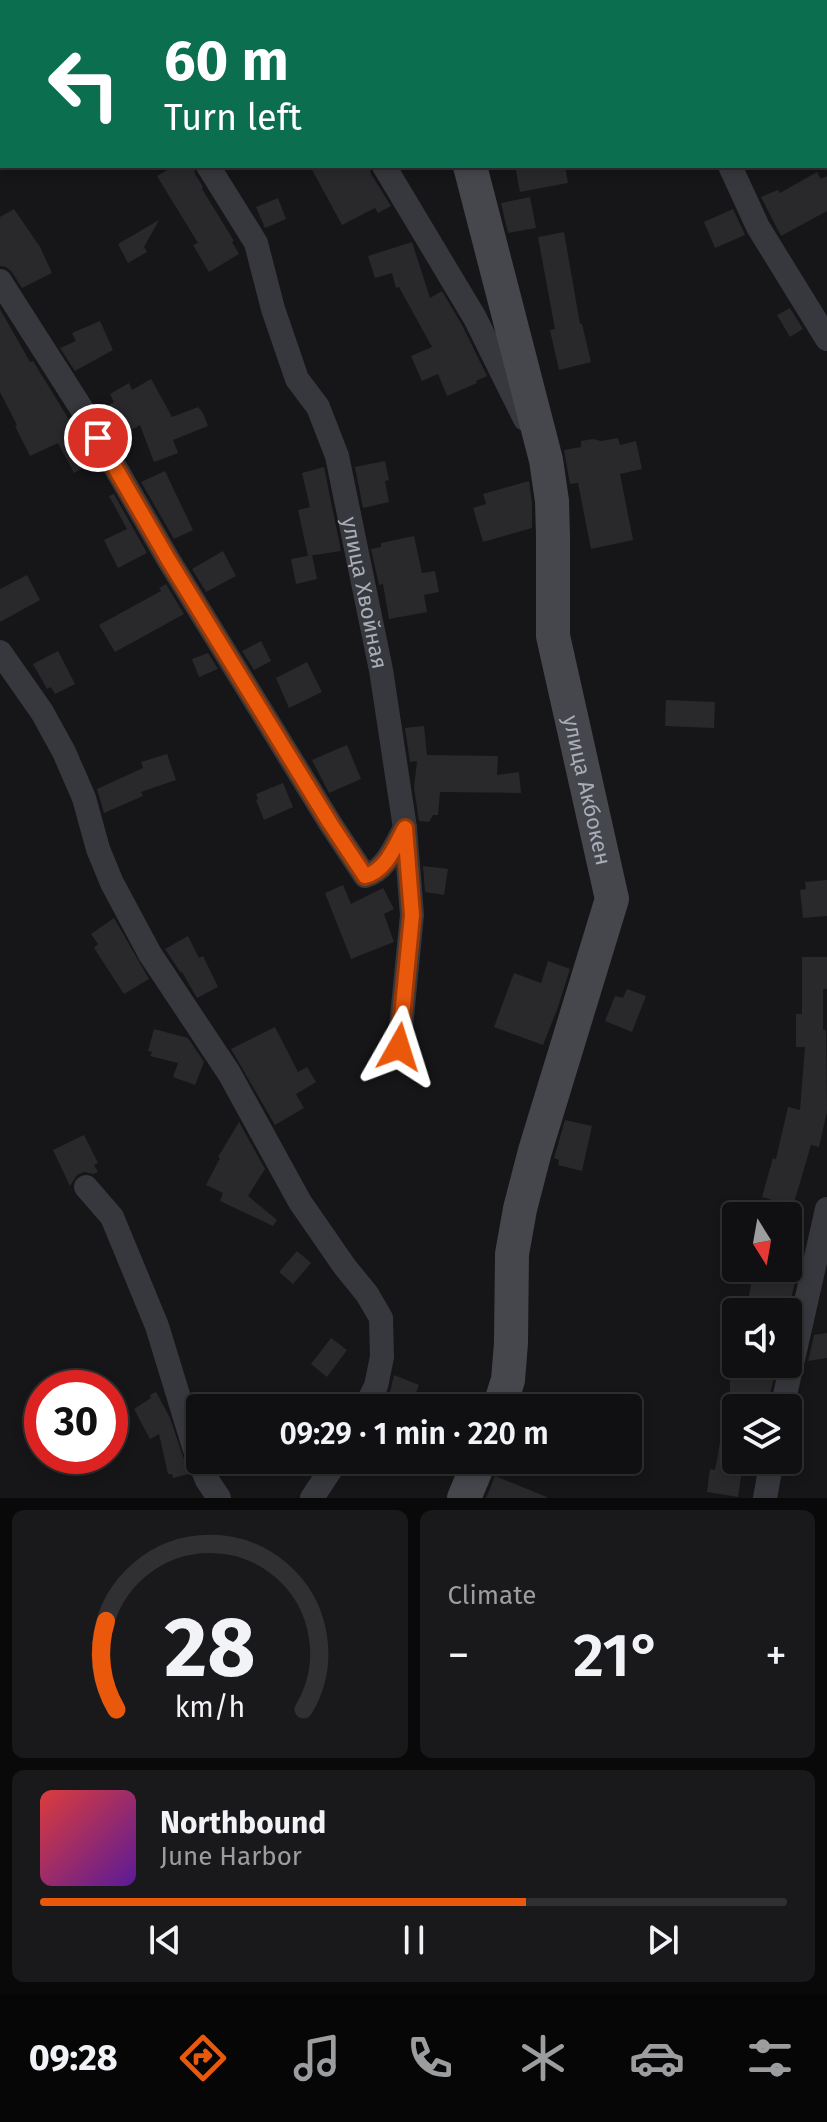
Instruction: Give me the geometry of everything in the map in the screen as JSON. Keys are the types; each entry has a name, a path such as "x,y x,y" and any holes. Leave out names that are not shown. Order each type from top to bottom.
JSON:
{"street":[{"name":"улица Хвойная","path":"209,168 256,243 273,309 297,379 318,407 337,456 381,670 405,828 412,915 399,1047"},
{"path":"385,168 475,318 546,460"},
{"name":"улица Акбокен","path":"471,168 546,460 552,501 553,636 612,899 539,1136 520,1209 512,1254 511,1343 508,1380 504,1394"},
{"path":"731,168 758,227 825,331"},
{"path":"0,281 83,411 168,559 365,876 376,873 405,828"},
{"path":"0,652 42,712 64,752 84,798 98,849 112,883 150,954 229,1073 300,1202 381,1318 382,1357 372,1394"},
{"path":"86,1187 112,1217 157,1326 194,1447 207,1480 219,1498"},
{"path":"785,1394 827,1209"},
{"path":"312,1498 328,1474"},
{"path":"464,1498 474,1474"},
{"path":"765,1498 769,1474"}],"building":[{"path":"171,168 194,168 239,254 209,272 193,245 198,243 157,176"},
{"path":"311,168 370,168 391,206 378,213 375,208 342,225"},
{"path":"515,168 565,168 568,183 520,192"},
{"path":"817,172 821,179 827,176 827,211 781,236 761,197 778,190 780,193"},
{"path":"530,197 536,228 508,233 501,203"},
{"path":"278,198 286,219 265,228 256,207"},
{"path":"14,209 40,247 52,273 22,288 12,272 0,266 0,217"},
{"path":"733,209 745,235 715,248 704,222"},
{"path":"159,220 144,247 147,252 128,263 118,244"},
{"path":"564,232 580,324 591,362 559,370 550,330 555,329 538,237"},
{"path":"412,242 430,298 442,291 487,376 447,396 438,374 422,381 411,356 432,347 399,287 396,288 392,273 375,278 368,256"},
{"path":"790,308 803,329 790,337 777,315"},
{"path":"0,309 30,362 33,361 95,462 74,473 58,443 30,456 0,392"},
{"path":"100,321 113,350 75,371 60,348 76,341 72,333"},
{"path":"151,379 172,417 198,407 208,426 173,440 178,453 154,462 140,425 116,439 100,410 114,402 110,394 129,383 132,390"},
{"path":"618,438 620,445 636,441 642,469 620,474 633,540 591,549 578,483 570,484 564,450 581,447 581,441"},
{"path":"385,461 389,502 363,508 355,467"},
{"path":"324,467 341,551 308,556 298,510 310,507 302,473"},
{"path":"165,471 193,530 174,539 141,482"},
{"path":"529,481 532,528 483,542 473,508 486,504 483,494"},
{"path":"114,494 147,553 118,568 104,540 127,529 109,496"},
{"path":"414,536 422,573 435,571 439,592 424,595 427,612 389,619 383,584 379,585 371,549 381,547 381,543"},
{"path":"223,551 236,576 206,592 192,569"},
{"path":"312,555 317,579 296,584 291,559"},
{"path":"27,575 40,600 0,622 0,589"},
{"path":"166,584 184,614 115,652 99,625 161,591 159,588"},
{"path":"261,641 271,661 254,670 242,651"},
{"path":"58,651 75,684 55,694 51,687 47,689 33,664"},
{"path":"208,653 218,669 199,677 192,659"},
{"path":"307,662 322,692 289,708 276,678"},
{"path":"666,700 715,702 714,728 665,726"},
{"path":"424,726 427,755 498,756 497,775 519,772 521,793 440,792 438,815 433,815 429,822 419,821 414,788 417,761 410,762 405,728"},
{"path":"347,745 361,779 329,793 312,760"},
{"path":"167,754 176,780 141,792 143,796 104,813 97,789 143,768 141,762"},
{"path":"283,783 293,807 264,820 256,794"},
{"path":"423,866 448,869 444,895 425,892"},
{"path":"827,880 827,916 803,918 800,890 806,889 805,882"},
{"path":"343,885 351,904 383,888 394,909 384,914 394,942 351,959 325,893"},
{"path":"114,918 149,979 124,994 94,948 98,944 91,934"},
{"path":"188,936 199,958 203,956 218,987 197,998 165,949"},
{"path":"802,957 827,957 823,1030 826,1030 827,1111 819,1147 811,1145 794,1202 779,1202 762,1197 773,1158 776,1159 788,1107 800,1110 805,1047 796,1047 796,1014 802,1014"},
{"path":"548,961 570,969 543,1045 494,1027 514,973 541,983"},
{"path":"627,989 646,996 632,1032 605,1021 615,996 623,998"},
{"path":"275,1027 298,1072 307,1067 316,1082 296,1094 304,1108 275,1125 231,1049"},
{"path":"154,1029 188,1038 204,1062 195,1085 173,1077 178,1063 150,1056 152,1052 148,1051"},
{"path":"565,1120 592,1126 582,1171 558,1165 559,1160 554,1158"},
{"path":"239,1122 265,1169 248,1196 277,1220 273,1226 220,1201 223,1193 206,1185"},
{"path":"84,1135 98,1163 94,1165 98,1172 77,1175 70,1186 53,1150"},
{"path":"297,1251 311,1263 293,1284 279,1272"},
{"path":"752,1282 795,1282 791,1298 749,1298"},
{"path":"827,1333 827,1358 808,1361 814,1335"},
{"path":"331,1338 347,1350 327,1377 311,1364"},
{"path":"394,1375 419,1385 415,1394 390,1392"},
{"path":"730,1378 774,1378 770,1394 730,1394"},
{"path":"156,1392 170,1418 186,1465 186,1474 189,1474 173,1478 172,1474 168,1474 159,1434 150,1439 134,1409 151,1398 150,1395"},
{"path":"722,1429 722,1474 741,1474 738,1497 707,1492 710,1469 715,1470"},
{"path":"495,1476 547,1497 547,1498 486,1498"}],"route":[{"path":"98,438 168,559 365,876 376,873 405,828 412,915 399,1047"}]}
